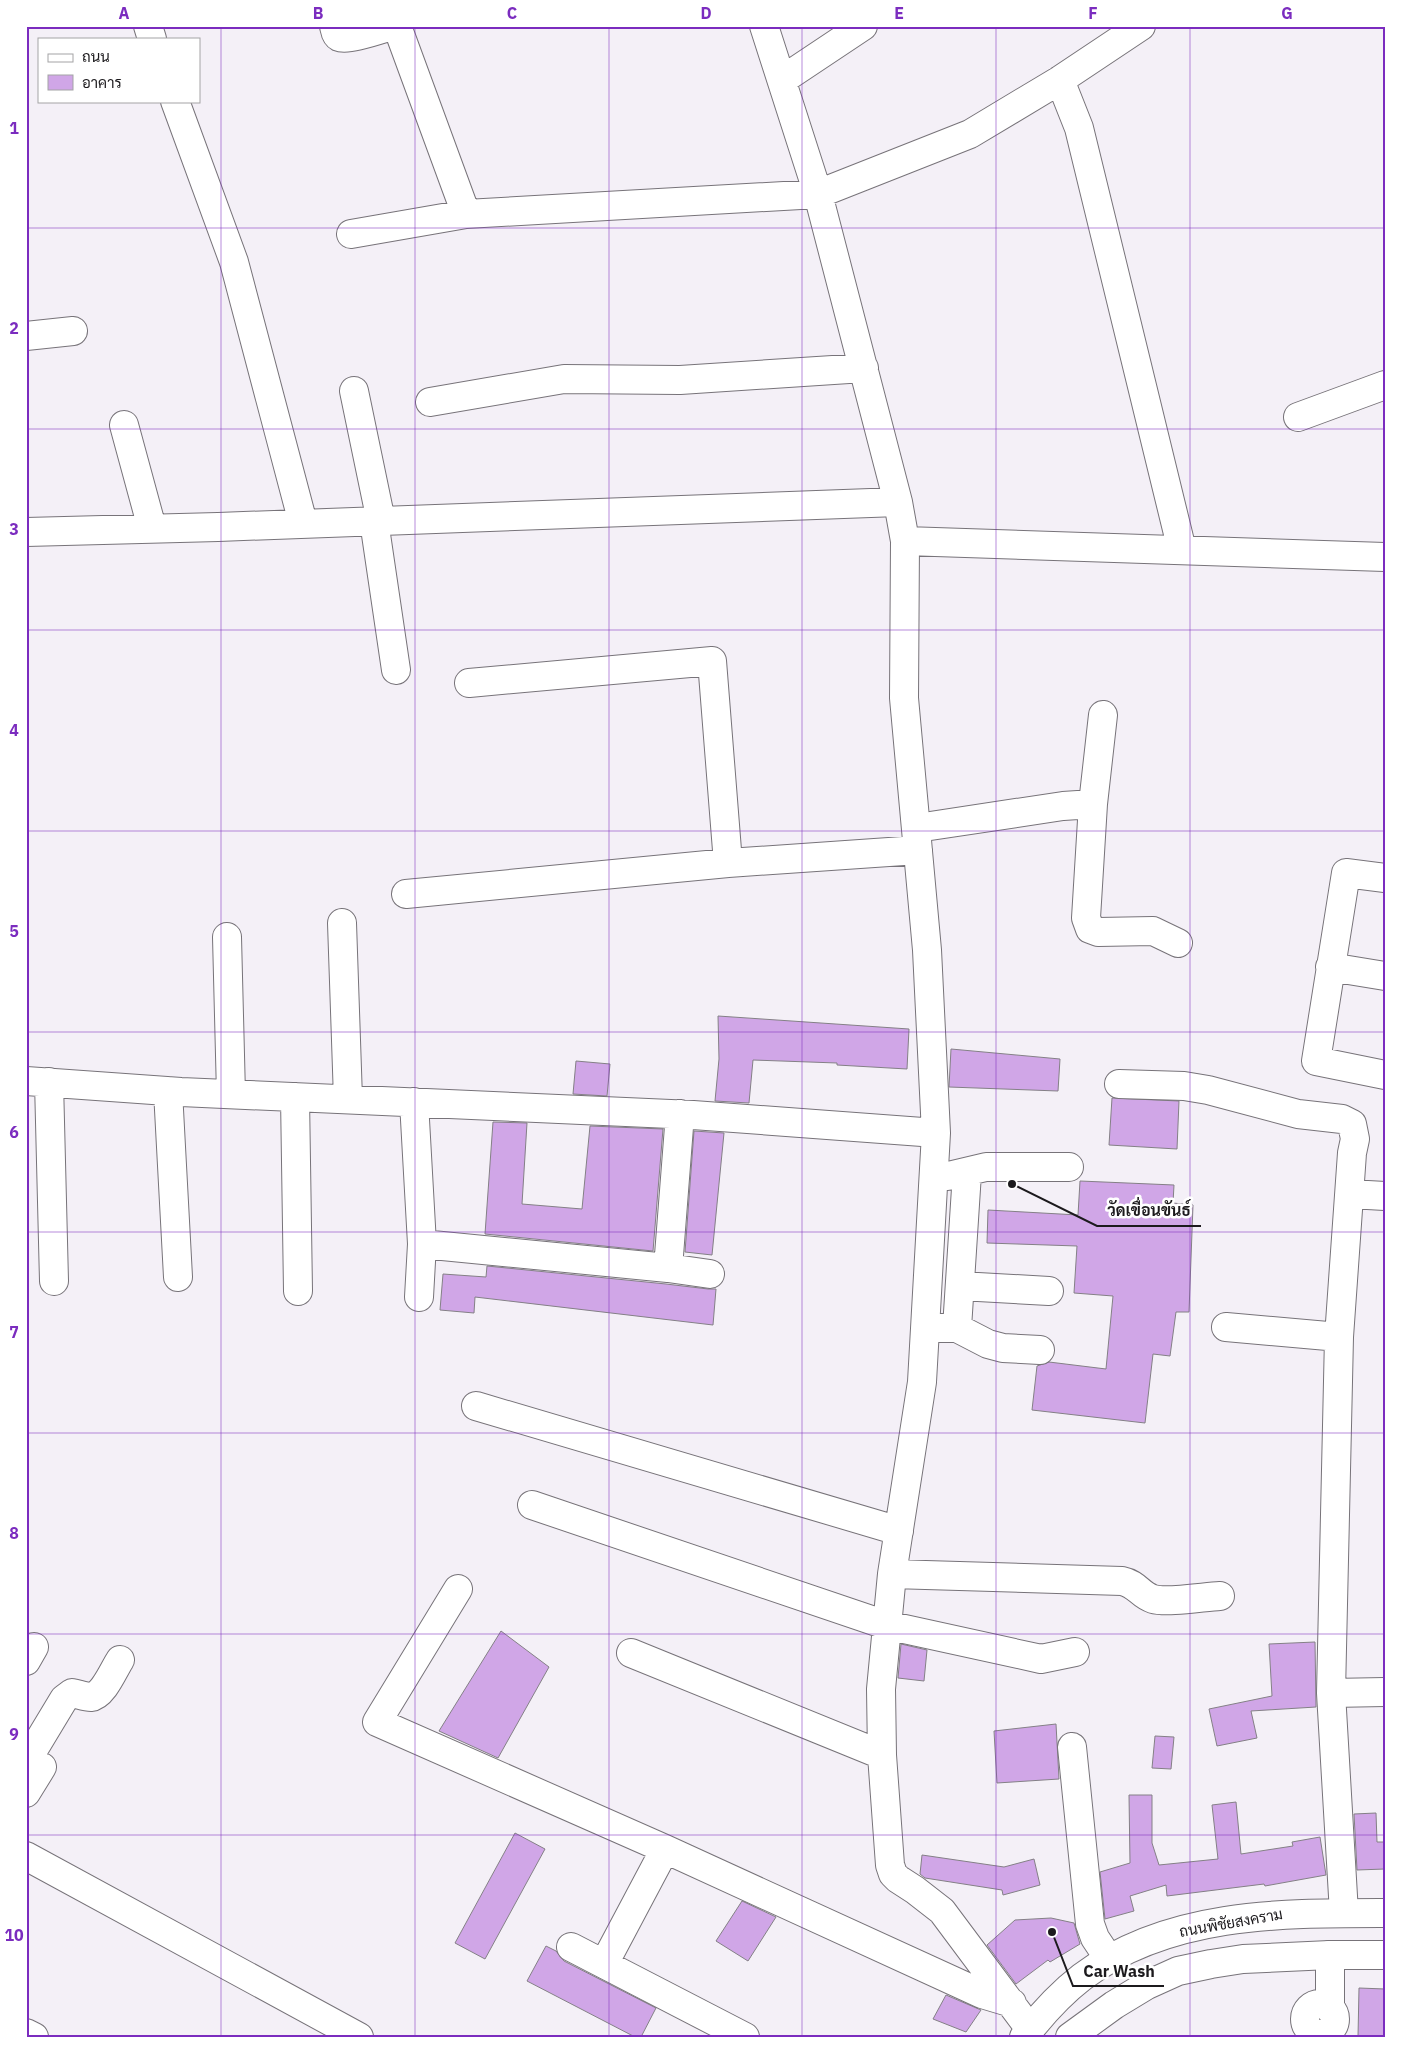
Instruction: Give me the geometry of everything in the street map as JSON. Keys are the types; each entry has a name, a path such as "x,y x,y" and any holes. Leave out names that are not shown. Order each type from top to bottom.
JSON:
{"street":[{"path":"148,26 152,38"},
{"path":"334,26 336,35 340,38 392,26"},
{"path":"397,26 466,214"},
{"path":"764,26 818,194 898,502 905,541 904,698 927,950 936,1133 922,1382 892,1574 881,1689 882,1755 890,1865 893,1874 942,1911 1012,2003 1027,2033"},
{"path":"782,80 863,26"},
{"path":"352,234 466,214 818,194 970,134 1060,80 1140,26"},
{"path":"1060,80 1079,128 1182,550"},
{"path":"175,102 234,262 303,523"},
{"path":"26,336 74,331"},
{"path":"430,402 564,379 680,380 864,368"},
{"path":"1298,417 1385,385"},
{"path":"354,391 378,521 396,670"},
{"path":"124,425 152,528"},
{"path":"26,532 898,502"},
{"path":"905,541 1385,557"},
{"path":"468,684 712,661 728,863"},
{"path":"1103,715 1093,804 1086,918 1090,929 1098,932 1153,931 1178,943"},
{"path":"406,894 728,863 918,839 1064,806 1093,804"},
{"path":"1385,878 1346,873 1316,1061 1385,1075"},
{"path":"342,923 348,1099"},
{"path":"226,937 231,1094"},
{"path":"1330,967 1385,976"},
{"path":"54,1281 38,1081 168,1091 680,1114 936,1133"},
{"path":"1119,1084 1200,1088 1298,1114 1342,1119 1352,1124 1356,1139 1352,1153 1339,1337 1330,1693 1344,1913"},
{"path":"168,1091 178,1277"},
{"path":"295,1097 298,1291"},
{"path":"414,1102 422,1244 419,1297"},
{"path":"668,1268 680,1114"},
{"path":"934,1176 966,1173 986,1168 1069,1167"},
{"path":"957,1328 966,1173"},
{"path":"1350,1194 1385,1196"},
{"path":"422,1244 668,1268 710,1274"},
{"path":"960,1286 1049,1291"},
{"path":"925,1327 957,1328 996,1346 1040,1350"},
{"path":"1226,1327 1339,1337"},
{"path":"476,1406 899,1531"},
{"path":"532,1505 886,1625 1041,1659 1075,1652"},
{"path":"892,1574 1122,1581 1136,1586 1145,1596 1153,1599 1220,1596"},
{"path":"458,1589 377,1722 665,1849 982,1994 1012,2003"},
{"path":"631,1653 882,1755"},
{"path":"26,1793 34,1765 64,1699 72,1693 89,1697 96,1696 104,1687 120,1660"},
{"path":"1330,1693 1385,1692"},
{"path":"1072,1748 1090,1924 1095,1938 1109,1959"},
{"path":"604,1964 665,1849"},
{"path":"26,1856 358,2037"},
{"name":"ถนนพิชัยสงคราม","path":"1027,2033 1059,1996 1082,1977 1109,1959 1153,1939 1203,1925 1282,1914 1385,1912"},
{"path":"571,1947 745,2037"},
{"path":"1070,2037 1147,1985 1178,1971 1243,1959 1385,1954"},
{"path":"1330,1955 1330,2008"},
{"path":"26,2033 34,2037"}],"building":[{"path":"718,1016 909,1029 907,1069 837,1065 837,1063 753,1060 749,1103 715,1101 719,1059"},
{"path":"951,1049 1060,1059 1058,1091 949,1087"},
{"path":"576,1061 610,1064 607,1096 573,1094"},
{"path":"1112,1098 1179,1101 1177,1149 1109,1145"},
{"path":"493,1122 527,1123 522,1204 582,1209 590,1126 663,1129 653,1251 485,1234"},
{"path":"694,1131 724,1133 712,1255 685,1252"},
{"path":"1080,1181 1174,1185 1173,1203 1193,1205 1189,1312 1176,1312 1170,1356 1153,1354 1145,1423 1032,1410 1037,1366 1049,1362 1106,1369 1113,1296 1074,1293 1077,1246 987,1243 988,1210 1078,1215"},
{"path":"487,1266 716,1289 713,1325 475,1297 474,1313 440,1310 443,1274 486,1277"},
{"path":"501,1631 549,1667 498,1758 439,1731"},
{"path":"1315,1642 1316,1707 1251,1711 1257,1738 1217,1746 1209,1709 1272,1696 1269,1644"},
{"path":"901,1644 927,1650 924,1681 898,1678"},
{"path":"1056,1724 1059,1779 997,1783 994,1731"},
{"path":"1155,1736 1174,1737 1171,1769 1152,1768"},
{"path":"1129,1795 1152,1795 1152,1843 1159,1865 1218,1859 1212,1805 1236,1802 1241,1854 1293,1846 1292,1842 1320,1837 1326,1875 1265,1886 1264,1884 1167,1896 1166,1885 1130,1896 1134,1911 1105,1919 1100,1872 1130,1863"},
{"path":"1376,1813 1377,1842 1385,1842 1385,1869 1357,1870 1354,1814"},
{"path":"515,1833 545,1849 485,1959 455,1943"},
{"path":"922,1855 1004,1867 1034,1859 1040,1885 1003,1895 1002,1890 925,1878 920,1874"},
{"path":"742,1901 776,1917 748,1961 716,1941"},
{"path":"1051,1918 1074,1923 1080,1944 1050,1962 1048,1960 1016,1984 987,1945 1015,1920"},
{"path":"546,1946 556,1951 564,1961 656,2008 641,2037 635,2037 527,1981"},
{"path":"1359,1988 1385,1989 1385,2037 1358,2037"},
{"path":"946,1995 981,2010 966,2032 933,2019"}],"place":[{"name":"วัดเขื่อนขันธ์","path":"1012,1184"},
{"name":"Car Wash","path":"1052,1932"}]}
